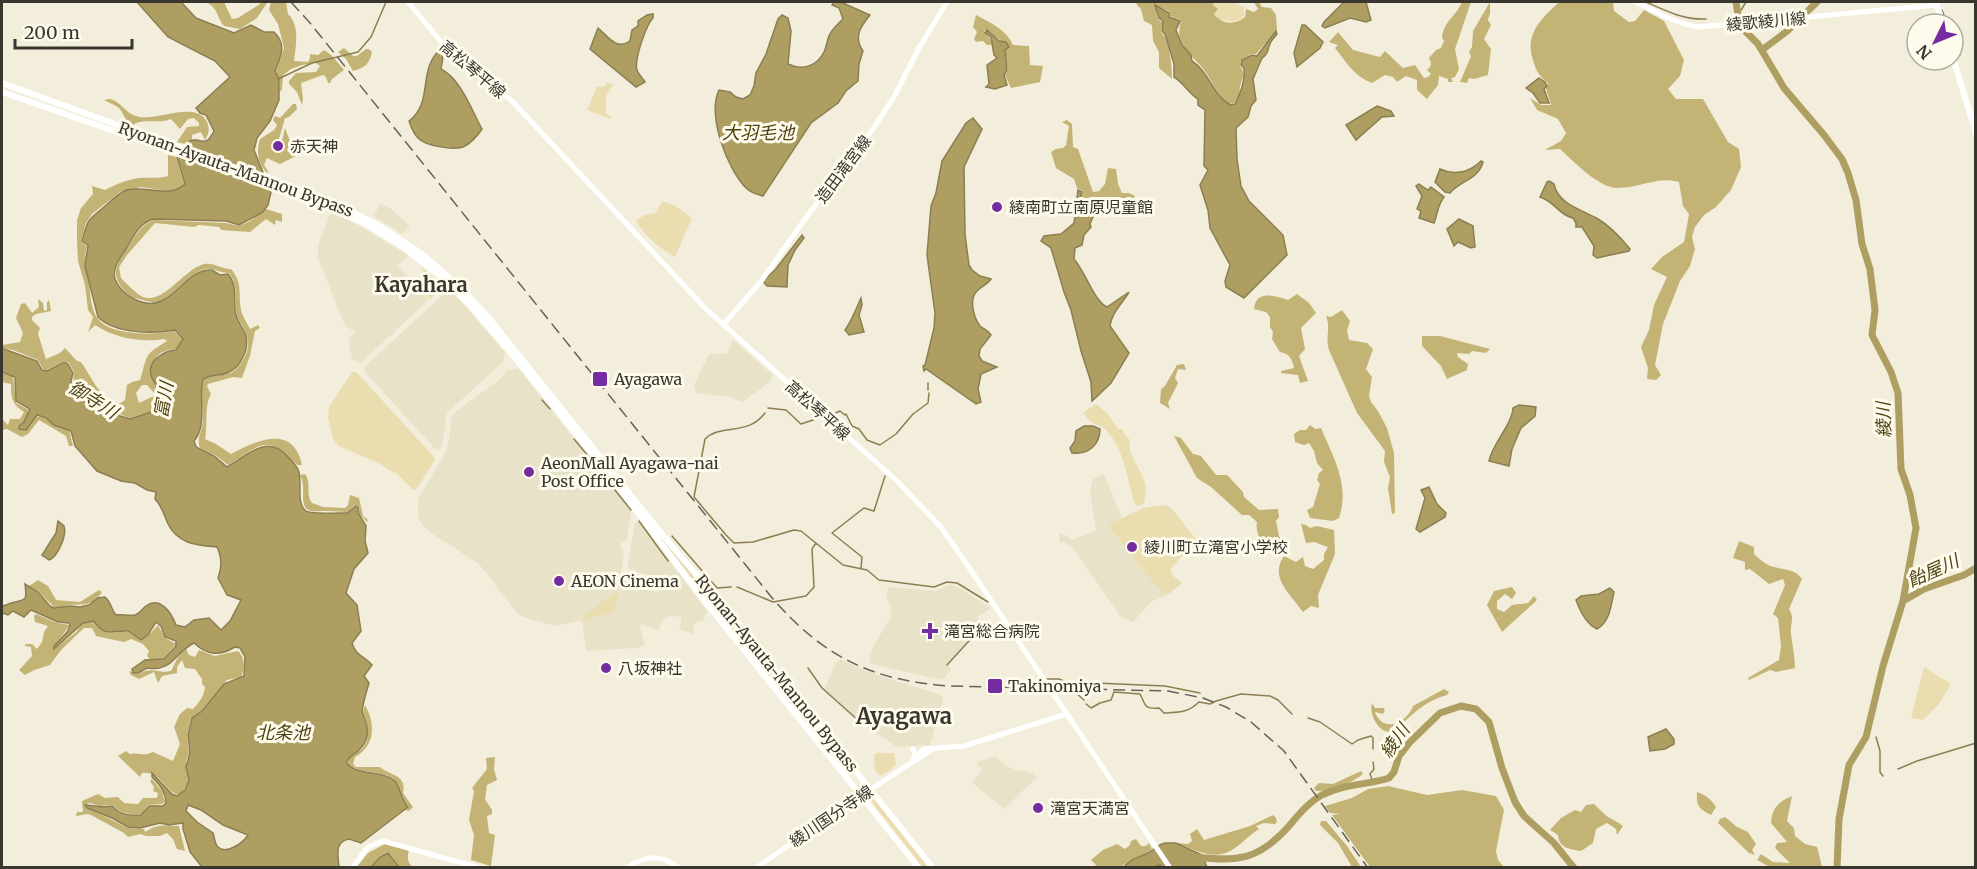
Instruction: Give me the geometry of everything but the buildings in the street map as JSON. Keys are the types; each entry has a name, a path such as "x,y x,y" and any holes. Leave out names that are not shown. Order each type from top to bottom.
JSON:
{"highway":[{"path":"1957,72 1976,133"},
{"name":"Ryonan-Ayauta-Mannou Bypass","path":"2,84 170,147"},
{"name":"Ryonan-Ayauta-Mannou Bypass","path":"2,92 338,205 378,225 422,254 461,288 525,361 661,533 741,627 933,867"},
{"name":"Ryonan-Ayauta-Mannou Bypass","path":"286,187 388,237 429,266 471,305 627,498 710,608 919,867"}],"main road":[{"name":"高松琴平線","path":"408,2 433,34 454,54 512,101 687,291 889,473 939,526 1170,867"},
{"name":"造田滝宮線","path":"723,325 762,280 879,120 947,2"},
{"name":"綾歌綾川線","path":"1636,2 1688,26 1699,27 1937,3"},
{"name":"綾川国分寺線","path":"906,766 924,749 964,746 1067,714"},
{"path":"913,749 915,758"},
{"name":"綾川国分寺線","path":"756,867 933,749"},
{"path":"352,867 363,852 373,844 383,841 480,867"},
{"path":"627,867 640,859 654,857 663,858 679,867"}],"shaded area":[{"path":"205,2 224,2 232,19 238,18 260,2 267,3 257,18 240,29 224,26 215,9"},
{"path":"271,2 286,2 288,14 296,29 294,61 308,62 310,54 318,55 324,50 344,70 330,83 323,75 301,83 302,105 289,81 296,73 316,72 320,66 316,63 291,69 283,75 282,90 279,92 280,80 276,71 284,48 278,24 269,10"},
{"path":"1136,2 1214,2 1213,5 1218,9 1214,14 1217,18 1229,23 1245,17 1246,9 1254,12 1258,9 1254,2 1259,2 1262,7 1271,8 1276,15 1277,30 1256,54 1251,54 1241,60 1243,76 1240,94 1234,103 1229,104 1182,43 1179,32 1181,20 1170,16 1169,11 1155,5 1158,19 1162,22 1161,32 1168,47 1172,79 1159,68 1159,52 1153,41 1152,25 1144,21 1141,9"},
{"path":"1214,2 1233,2 1244,7 1244,16 1232,21 1218,19 1214,13 1218,9 1213,5"},
{"path":"1462,2 1471,2 1455,49 1459,69 1455,77 1451,78 1453,82 1448,82 1448,79 1439,76 1438,85 1427,99 1417,90 1417,80 1406,76 1397,82 1393,77 1385,75 1372,83 1366,80 1347,64 1335,48 1338,45 1329,42 1338,32 1353,50 1380,57 1385,51 1403,68 1415,65 1424,78 1428,77 1431,74 1427,70 1431,65 1429,58 1441,48 1445,27"},
{"path":"1490,2 1488,20 1491,25 1484,39 1491,49 1488,75 1469,78 1467,83 1460,82 1471,56 1469,52 1472,47 1473,31"},
{"path":"1559,2 1613,2 1614,11 1629,22 1635,21 1644,10 1664,21 1684,60 1680,76 1668,89 1676,99 1703,99 1728,142 1739,149 1741,167 1731,190 1716,207 1704,215 1695,227 1692,237 1695,249 1690,266 1680,281 1663,324 1655,365 1661,375 1656,380 1647,379 1648,368 1641,347 1649,330 1654,305 1667,277 1651,269 1662,257 1684,242 1689,214 1683,206 1679,182 1664,180 1626,187 1611,187 1595,179 1560,149 1545,150 1561,141 1566,133 1558,119 1537,110 1530,98 1541,105 1551,105 1546,89 1548,83 1535,67 1531,42 1536,27"},
{"path":"976,15 1002,31 1013,45 1029,46 1030,65 1043,66 1040,82 1011,88 1005,75 1008,70 1005,50 1009,47 1006,41 1002,42 987,30 984,31 992,45 987,45 983,41 976,42 974,39 977,32 973,27"},
{"path":"344,48 353,56 369,49 372,52 370,60 366,65 353,71 346,59 338,52"},
{"path":"607,82 613,85 606,96 606,114 611,116 610,119 587,110 597,87 604,87"},
{"path":"109,99 136,116 154,117 185,112 202,115 209,129 207,136 205,140 201,132 192,135 192,140 185,144 177,142 187,127 199,126 194,118 188,119 180,129 171,119 133,125 126,120 119,108 104,100"},
{"path":"293,104 296,104 297,109 285,118 279,139 273,145 274,151 277,151 281,145 285,128 291,144 297,151 296,156 280,164 267,158 264,165 269,173 266,172 258,157 260,139 274,130 277,125 273,120 275,116 280,118"},
{"path":"1067,120 1072,124 1073,147 1078,149 1093,192 1099,191 1105,184 1108,168 1116,169 1122,193 1135,196 1130,204 1112,211 1112,205 1085,204 1081,197 1083,191 1077,188 1074,179 1056,168 1051,152 1066,145 1069,126 1062,122"},
{"path":"168,155 176,157 184,184 179,189 167,191 141,187 120,192 92,214 86,223 81,241 87,246 85,260 91,301 98,319 104,325 134,333 174,331 182,339 176,349 161,353 152,365 151,376 166,403 162,408 130,418 104,405 79,399 73,386 74,372 69,363 64,361 46,370 38,360 2,348 2,345 20,342 23,333 16,318 21,304 25,303 32,313 39,307 38,299 43,303 44,311 47,310 49,300 51,311 32,317 40,328 38,334 46,359 60,353 65,348 77,361 81,362 107,398 119,404 125,400 127,385 140,380 148,355 167,341 128,338 95,325 88,332 93,317 88,310 85,285 78,261 77,220 81,208 93,194 92,186 105,190 134,179 168,176","holes":["142,385 147,385 156,395 139,403 136,393"]},
{"path":"662,201 675,206 692,218 675,257 653,241 636,221 644,215 656,213"},
{"path":"380,203 391,209 410,226 402,234 374,216"},
{"path":"266,209 282,214 282,222 276,220 275,225 266,219 250,232 221,230 219,227 199,225 194,227 155,223 119,267 121,278 128,286 143,297 151,298 166,291 196,267 204,264 231,269 235,275 239,286 243,316 250,329 258,325 260,328 255,331 250,356 242,378 233,377 207,386 211,394 205,439 231,454 251,444 272,439 282,440 291,444 302,465 297,465 278,448 263,445 228,465 215,455 200,448 199,441 203,423 204,380 235,370 244,359 247,350 247,336 237,314 232,277 229,273 212,269 200,271 160,301 151,302 135,298 125,292 118,282 116,271 120,260 138,232 153,220 226,223 239,226"},
{"path":"331,212 358,225 409,256 397,266 429,299 360,364 352,358 348,339 356,332 345,326 318,258 318,246"},
{"path":"421,266 440,283 439,290 430,299 414,282 424,272"},
{"path":"1297,294 1309,303 1316,313 1301,328 1305,349 1299,356 1308,381 1300,383 1298,375 1281,373 1281,371 1294,368 1290,357 1280,352 1272,339 1270,317 1266,312 1254,309 1258,299 1262,296 1288,300"},
{"path":"443,295 455,295 505,352 503,362 447,413 442,445 440,449 435,449 364,371 364,367"},
{"path":"1342,310 1350,321 1347,330 1349,340 1367,343 1373,349 1366,369 1372,377 1369,396 1387,428 1394,453 1395,513 1392,514 1388,488 1390,477 1384,462 1385,451 1357,413 1329,350 1326,316 1331,317"},
{"path":"1422,336 1440,336 1490,349 1486,353 1472,351 1469,354 1457,353 1458,357 1468,364 1467,370 1447,379 1441,366 1422,346"},
{"path":"733,340 773,375 769,383 742,402 731,397 696,393 694,385 709,354 727,354"},
{"path":"1184,364 1186,370 1178,369 1175,378 1178,383 1168,403 1170,409 1160,403 1161,389 1177,365"},
{"path":"518,368 590,459 589,470 593,476 604,478 631,511 627,539 620,544 624,554 620,577 658,593 663,581 627,568 635,523 639,521 707,611 703,621 695,622 693,634 679,629 682,617 670,616 662,621 658,631 642,624 640,628 645,645 636,648 586,651 582,620 556,626 518,614 479,564 428,531 420,522 418,499 448,445 452,414 498,381 508,370"},
{"path":"352,372 360,376 434,457 435,460 416,490 413,490 395,472 339,446 333,439 328,418 329,407"},
{"path":"2,373 13,376 16,403 29,410 24,422 18,426 19,429 26,430 35,417 44,418 69,430 73,446 69,446 66,436 39,420 28,434 22,437 7,429 2,430 2,419 8,425 10,419 20,419 24,412 13,400 11,384 2,382"},
{"path":"1096,404 1130,439 1130,450 1145,483 1144,504 1136,506 1122,456 1113,438 1104,428 1093,423 1083,413"},
{"path":"1310,425 1315,429 1321,428 1342,483 1342,506 1339,518 1333,521 1310,518 1307,510 1313,507 1320,484 1317,480 1319,473 1323,470 1317,463 1309,443 1304,445 1295,442 1294,434 1300,430 1306,430"},
{"path":"1174,436 1181,438 1193,454 1201,456 1216,475 1227,475 1243,492 1244,497 1259,510 1278,509 1279,517 1276,521 1279,536 1287,546 1285,552 1280,553 1274,548 1267,549 1259,537 1257,522 1249,515 1242,515 1211,487 1197,478"},
{"path":"305,474 312,503 323,507 345,508 350,495 359,498 363,516 368,520 367,522 360,514 359,506 355,505 347,512 308,510 304,504 303,483 300,475"},
{"name":"綾川町立滝宮小学校","path":"1104,474 1122,518 1144,508 1166,505 1172,509 1197,541 1196,545 1188,551 1190,555 1181,556 1170,570 1173,576 1182,583 1171,593 1151,602 1133,622 1120,616 1074,549 1064,542 1060,543 1059,532 1073,540 1096,530 1090,491 1093,478"},
{"path":"635,503 720,604 802,706 826,740 820,739 772,681"},
{"path":"1162,505 1172,509 1197,541 1196,545 1188,551 1190,555 1181,556 1170,570 1173,576 1182,583 1166,595 1146,574 1108,525 1144,508"},
{"path":"1301,524 1310,528 1317,526 1334,530 1335,554 1318,595 1319,608 1311,606 1303,612 1283,585 1279,571 1280,564 1284,556 1296,562 1303,557 1305,566 1313,569 1324,560 1328,547 1314,542 1306,543"},
{"path":"1739,541 1754,547 1754,554 1766,564 1792,571 1802,579 1789,609 1792,618 1791,633 1795,668 1776,672 1770,670 1749,680 1748,678 1779,660 1781,646 1778,618 1773,614 1785,585 1783,579 1769,584 1750,569 1745,570 1745,562 1733,558"},
{"path":"38,580 48,586 56,600 80,602 99,590 102,592 99,597 87,604 54,607 38,591 29,586"},
{"name":"滝宮総合病院","path":"949,585 958,587 991,608 978,617 979,629 947,665 951,670 943,680 871,664 869,656 891,617 891,608 886,595 889,587 936,591"},
{"path":"1512,587 1516,593 1512,599 1505,594 1497,601 1497,609 1504,612 1512,605 1528,603 1534,596 1537,600 1502,632 1487,605 1494,591"},
{"path":"618,593 615,608 611,613 579,621 603,600"},
{"path":"36,614 57,623 70,625 54,646 55,649 76,632 83,623 94,622 105,632 128,632 141,641 158,625 165,638 176,644 163,659 150,659 147,656 149,651 143,644 131,639 124,642 96,636 92,628 84,628 61,650 50,665 25,675 19,670 32,656 31,647 25,644 32,644 37,649 48,626 35,622"},
{"path":"186,649 189,655 195,657 199,650 215,656 238,651 242,656 244,667 241,677 227,680 201,711 191,718 187,735 188,781 184,790 178,795 154,775 142,773 140,777 118,756 126,751 130,754 153,752 173,761 180,744 174,727 180,714 187,708 193,709 201,699 205,687 202,679 195,669 185,668 182,660 177,667 177,673 162,676 158,683 154,672 139,679 131,675 129,671 138,674 151,670 171,671 178,657"},
{"path":"842,660 874,674 941,695 943,699 930,745 897,747 859,722 824,690 837,661"},
{"path":"1924,667 1951,684 1939,704 1923,720 1911,718"},
{"path":"1444,689 1449,692 1447,695 1424,706 1392,732 1382,729 1372,715 1372,703 1375,708 1385,710 1383,714 1375,712 1383,723 1395,724 1406,717 1413,706"},
{"path":"365,705 371,720 372,734 367,747 355,757 353,764 356,767 380,767 397,776 404,787 403,793 413,807 409,811 405,810 409,807 396,781 384,775 358,769 347,762 366,744 368,728 363,712"},
{"path":"894,753 896,764 880,776 875,770 874,755"},
{"path":"995,756 1005,765 1018,771 1033,773 1037,777 1004,809 971,782 983,770 976,763"},
{"path":"495,757 494,769 497,780 487,785 485,799 492,810 492,814 487,816 489,833 495,835 491,866 471,860 474,835 469,820 474,791 472,788 487,769 486,758"},
{"path":"1361,771 1363,774 1341,786 1322,791 1316,791 1314,788 1319,783 1333,784"},
{"path":"152,779 162,791 165,802 148,805 141,814 125,813 112,805 100,806 89,803 84,806 128,828 144,829 145,832 158,826 179,826 185,851 177,849 173,839 167,833 160,836 141,834 128,837 91,815 76,816 77,812 83,812 82,801 98,794 105,798 118,797 124,803 138,804 143,798 157,798 158,793 153,791 154,787 150,781"},
{"path":"1388,786 1427,795 1462,790 1496,796 1504,810 1496,851 1498,860 1504,867 1370,867 1332,815 1340,814 1330,813 1325,806 1352,798 1368,789"},
{"path":"1697,792 1703,794 1716,807 1711,815 1699,807"},
{"path":"1792,796 1787,821 1794,828 1795,836 1805,844 1817,847 1822,867 1770,867 1757,860 1761,854 1773,862 1790,863 1775,848 1777,843 1787,842 1771,823 1777,806"},
{"path":"874,798 931,867 922,867 871,801"},
{"path":"1594,804 1623,826 1617,835 1616,829 1607,823 1596,829 1593,843 1581,851 1560,843 1558,835 1550,830 1561,818 1575,810 1581,812 1586,805"},
{"path":"1273,815 1277,822 1275,824 1264,823 1256,826 1259,829 1236,848 1225,853 1218,855 1204,853 1177,843 1188,844 1192,841 1190,834 1197,829 1204,840 1250,826"},
{"path":"1725,817 1737,827 1748,832 1756,844 1752,850 1755,855 1749,853 1718,823"},
{"path":"1321,821 1326,821 1361,867 1352,867 1338,843 1320,825"},
{"path":"1136,839 1141,846 1149,843 1152,849 1121,867 1095,867 1096,865 1091,860 1103,850 1117,844 1125,849 1131,841"},
{"path":"385,844 409,850 408,859 412,867 400,867 388,852 380,856 370,867 356,868 368,853"}],"water":[{"name":"北条池","path":"137,2 181,2 196,18 234,33 251,25 264,32 274,32 282,46 275,71 279,79 279,100 270,121 257,138 254,150 271,192 268,205 263,212 239,225 226,221 153,219 148,221 137,231 117,263 114,275 118,285 128,295 141,302 155,303 168,297 197,273 212,270 220,275 228,274 234,287 238,321 246,336 245,352 233,370 209,376 203,380 202,420 194,441 196,447 214,456 227,467 256,449 270,446 277,448 298,469 301,503 306,511 347,513 356,506 366,526 365,541 368,553 354,569 346,593 357,605 361,631 352,643 358,653 372,665 364,676 369,683 362,712 366,722 367,736 363,745 346,762 356,770 383,775 395,781 408,807 361,843 349,839 341,843 338,850 339,867 202,867 190,852 183,823 169,825 160,823 140,828 128,827 85,805 112,806 122,813 133,815 141,815 149,806 163,806 166,803 165,795 160,785 152,777 152,773 172,794 177,796 185,790 189,780 186,767 190,752 188,735 192,718 202,711 224,684 244,676 245,657 240,648 235,647 214,653 194,643 162,667 147,668 133,673 132,669 145,660 164,659 176,646 176,641 165,637 161,626 156,622 148,635 141,640 128,631 102,630 94,621 83,623 54,649 54,646 68,631 69,623 58,622 31,610 24,617 13,611 8,615 2,613 2,606 25,598 25,584 38,592 54,608 80,607 105,597 116,615 135,615 151,603 156,603 168,611 176,625 185,627 194,620 209,618 221,630 230,621 241,600 227,595 218,578 221,562 217,547 195,544 177,536 155,499 156,492 97,471 75,446 71,431 54,425 46,418 37,415 26,430 19,429 30,409 16,401 15,377 2,372 2,349 4,349 37,361 42,370 47,371 64,362 68,364 73,373 71,381 73,392 78,400 104,406 117,415 130,419 163,408 167,403 152,378 151,367 156,358 176,350 183,339 175,330 145,332 124,330 105,323 98,317 85,266 88,245 82,241 91,218 124,191 134,189 172,191 185,184 177,157 188,142 208,140 214,131 206,115 200,113 196,108 230,77 215,61 168,37","holes":["188,805 201,810 223,825 248,835 234,847 221,849 216,844 213,833 186,811"]},
{"name":"大羽毛池","path":"834,2 843,3 870,15 858,36 863,51 859,64 858,81 846,91 838,103 811,123 763,196 754,193 746,188 732,168 721,141 715,113 719,90 730,92 743,99 750,95 756,73 766,54 778,19 782,15 788,18 791,31 788,64 804,67 818,61 831,32 843,19 839,8 832,5"},
{"path":"1344,2 1366,2 1371,20 1366,22 1350,18 1325,28 1322,26 1324,22"},
{"path":"1155,5 1169,13 1169,17 1180,21 1176,30 1182,45 1219,95 1230,105 1235,104 1242,86 1244,68 1241,65 1242,60 1252,55 1257,56 1276,31 1277,34 1262,58 1253,79 1256,100 1251,106 1248,117 1236,128 1237,159 1241,186 1249,201 1283,235 1287,255 1244,298 1226,287 1225,281 1230,265 1210,228 1208,210 1200,185 1208,170 1204,166 1205,110 1198,105 1198,99 1174,77 1174,64 1162,31 1163,21 1159,18"},
{"path":"653,14 637,59 638,73 645,82 636,87 590,49 598,28 612,41 625,44 630,41 632,30 638,26 638,21"},
{"path":"1302,25 1305,25 1323,42 1320,48 1297,67 1294,53"},
{"path":"987,30 999,41 1006,42 1009,47 1005,50 1007,70 1004,75 1007,85 995,89 986,87 989,84 987,65 997,58 994,55 991,37 985,33"},
{"path":"441,49 443,57 441,69 460,88 482,129 465,146 440,147 422,141 411,128 409,121 417,114 421,105 429,66"},
{"path":"1539,78 1547,86 1544,89 1549,103 1540,103 1526,88"},
{"path":"1377,106 1391,111 1394,116 1382,117 1356,140 1346,125"},
{"path":"973,118 982,129 964,167 965,234 969,265 980,276 991,279 976,292 973,300 974,314 978,323 991,335 980,349 979,356 982,361 997,367 981,374 978,389 981,402 976,404 926,369 924,371 923,366 934,328 935,313 927,255 931,206 942,161 966,123"},
{"path":"1483,162 1481,168 1477,173 1450,193 1445,192 1435,182 1440,169 1462,172"},
{"path":"1549,181 1554,184 1560,197 1611,229 1630,249 1629,251 1597,258 1593,255 1594,246 1582,227 1576,227 1573,218 1568,217 1540,197"},
{"path":"1419,184 1428,190 1431,187 1444,197 1434,223 1419,218 1421,211 1417,209 1422,196 1416,186"},
{"path":"1078,190 1082,192 1080,198 1085,205 1106,205 1101,208 1097,207 1090,224 1091,227 1084,235 1082,245 1075,248 1074,259 1098,299 1107,307 1129,292 1115,312 1110,326 1129,353 1111,383 1092,401 1091,382 1071,310 1051,248 1041,241 1044,236 1061,234 1074,223"},
{"path":"1459,219 1473,226 1475,247 1471,248 1458,242 1454,246 1447,229"},
{"path":"802,235 804,238 788,265 787,287 767,286 763,281 775,270"},
{"path":"861,298 862,305 859,315 864,332 849,335 845,330"},
{"path":"1519,405 1536,407 1535,416 1521,428 1512,449 1509,466 1489,461 1513,408"},
{"path":"1084,426 1100,429 1098,440 1088,451 1072,453 1070,448 1075,441 1076,431"},
{"path":"1429,487 1437,504 1446,513 1445,517 1420,532 1416,529 1425,498 1421,490"},
{"path":"58,521 64,526 63,540 49,560 42,555 56,533"},
{"path":"1610,588 1614,592 1609,613 1605,622 1597,629 1587,621 1576,600 1581,596 1599,594"},
{"path":"1666,729 1674,739 1674,744 1665,749 1650,751 1648,737"},
{"path":"1166,843 1176,843 1202,855 1207,867 1162,868 1160,865 1151,868 1123,868 1132,860"},
{"path":"388,853 399,867 371,867 380,857"}],"waterway":[{"path":"278,79 312,63 358,52 371,37 386,2"},
{"path":"1646,2 1668,12 1706,19"},
{"name":"綾川","path":"1736,2 1743,29 1758,44 1784,88 1842,159 1848,173 1856,200 1862,244 1870,269 1875,310 1872,335 1891,372 1898,393 1901,469 1910,495 1916,528 1903,601 1883,666 1866,737 1849,765 1839,819 1837,868"},
{"path":"1738,15 1746,2"},
{"path":"1762,50 1786,32 1817,2"},
{"path":"928,383 928,390"},
{"path":"846,414 852,426 859,429 867,440 880,445 896,434 913,414 928,403 929,393"},
{"path":"542,400 550,409"},
{"path":"768,408 786,410 801,424 816,419"},
{"path":"829,416 840,411 845,415"},
{"path":"765,413 750,425 711,434 705,439 694,497 734,543 753,542 794,530 801,531 843,565 867,570 879,580 934,587 947,582 957,583 988,602"},
{"path":"574,439 589,457 588,462"},
{"path":"861,568 862,557 832,533 864,508 874,511 885,476"},
{"path":"606,479 631,510"},
{"path":"639,521 668,561"},
{"path":"672,536 717,588 731,587"},
{"path":"737,587 773,602 806,596 814,587 812,549 816,543"},
{"name":"飴屋川","path":"1903,601 1924,589 1964,575 1976,568"},
{"path":"947,665 979,630 979,626"},
{"path":"808,668 822,688 859,721"},
{"path":"1047,679 1059,679 1066,682"},
{"path":"1072,682 1165,686 1200,693"},
{"path":"1075,692 1084,700"},
{"path":"1086,704 1091,708 1111,700 1114,692 1140,694 1144,704 1148,707 1159,708 1164,713 1187,710 1199,702 1210,704 1241,694 1270,696 1278,700 1292,714"},
{"name":"綾川","path":"1195,857 1224,859 1247,856 1257,852 1268,846 1304,809 1322,795 1330,791 1389,778 1394,772 1399,756 1410,742 1440,713 1461,706 1476,709 1489,722 1502,768 1515,802 1524,816 1554,843 1574,868"},
{"path":"1308,718 1320,722 1352,744 1371,736 1373,749"},
{"path":"1876,737 1880,751 1880,772 1883,776"},
{"path":"1898,769 1976,743"},
{"path":"1373,762 1374,769 1370,774 1373,782"}],"railway":[{"path":"291,2 773,599 811,636 851,662 872,671 920,683 948,686 1168,691 1203,698 1226,707 1251,722 1284,751 1368,868"}],"place":[{"name":"赤天神","path":"278,146"},
{"name":"綾南町立南原児童館","path":"997,207"},
{"name":"Ayagawa","path":"600,379"},
{"name":"AeonMall Ayagawa-nai Post Office","path":"529,472"},
{"name":"綾川町立滝宮小学校","path":"1132,547"},
{"name":"AEON Cinema","path":"559,581"},
{"name":"滝宮総合病院","path":"930,631"},
{"name":"八坂神社","path":"606,668"},
{"name":"Takinomiya","path":"995,686"},
{"name":"滝宮天満宮","path":"1038,808"}],"district":[{"name":"Kayahara","path":"421,285"},
{"name":"Ayagawa","path":"904,716"}],"water label":[{"name":"御寺川","path":"93,400"},
{"name":"富川","path":"164,400"}]}
